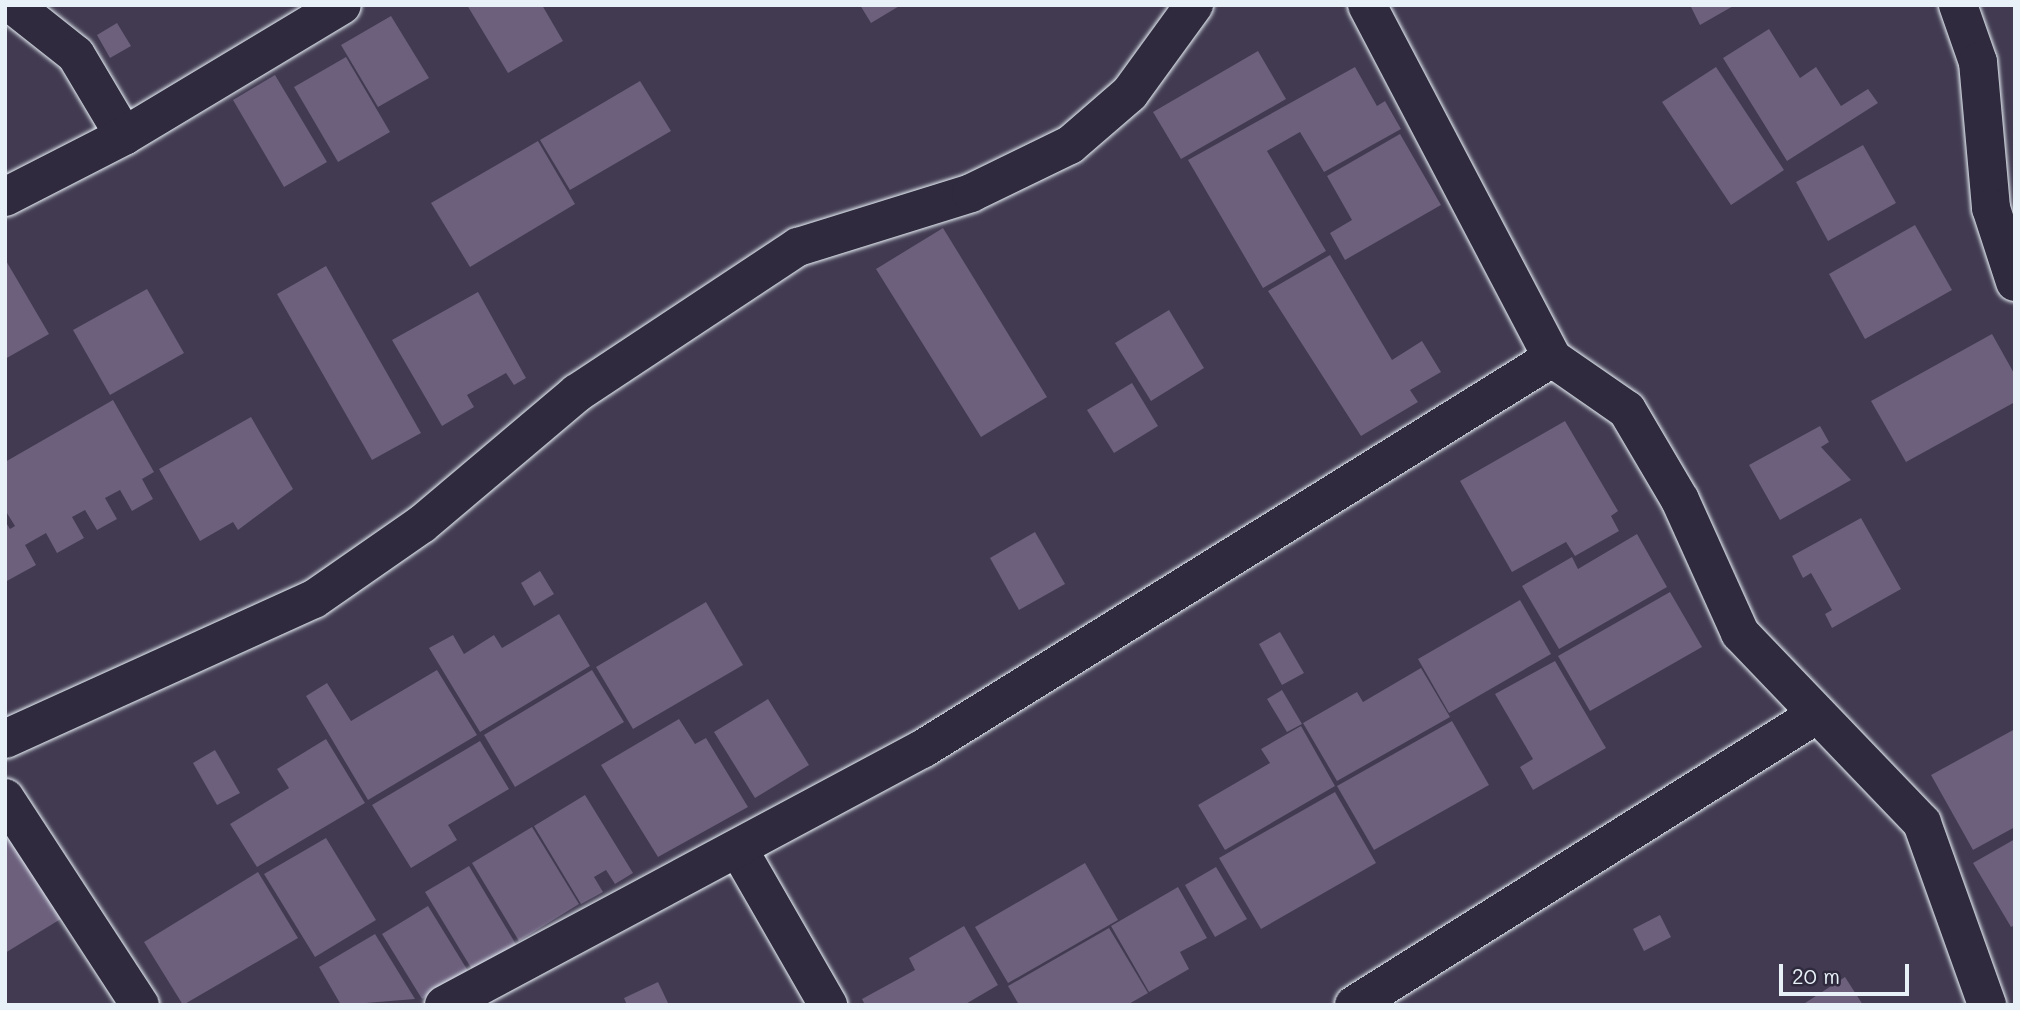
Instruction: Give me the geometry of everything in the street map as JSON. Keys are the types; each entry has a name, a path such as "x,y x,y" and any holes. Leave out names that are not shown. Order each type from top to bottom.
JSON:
{"street":[{"path":"13,5 76,55 124,136"},
{"path":"5,197 124,136 342,5"},
{"path":"5,739 314,599 422,524 577,393 798,247 971,193 1069,145 1130,93 1194,5"},
{"path":"1367,5 1552,358 1627,410 1680,500 1740,633 1922,823 1987,1005"},
{"path":"1958,5 1978,62 1991,208 2015,282"},
{"path":"444,1005 739,850 923,748 1552,358"},
{"path":"1354,1005 1816,715"},
{"path":"5,798 140,1005"},
{"path":"739,850 828,1005"}],"building":[{"path":"467,5 542,5 563,41 508,73"},
{"path":"860,5 901,5 871,23"},
{"path":"1690,5 1735,5 1700,25"},
{"path":"391,16 429,78 378,107 341,45"},
{"path":"117,23 131,46 110,58 97,35"},
{"path":"1769,29 1800,78 1816,67 1841,106 1868,89 1878,103 1787,161 1723,58"},
{"path":"1258,51 1286,99 1181,159 1153,112"},
{"path":"346,57 390,132 338,162 294,87"},
{"path":"1355,67 1377,106 1385,101 1401,129 1324,172 1300,132 1267,151 1326,251 1263,288 1188,160"},
{"path":"1716,67 1784,170 1731,205 1662,102"},
{"path":"275,75 327,162 284,187 233,100"},
{"path":"640,81 671,131 570,190 540,140"},
{"path":"1400,134 1441,205 1345,260 1330,233 1352,220 1327,176"},
{"path":"538,141 575,204 470,267 431,203"},
{"path":"1863,145 1896,203 1828,241 1796,182"},
{"path":"1915,225 1952,290 1865,339 1829,274"},
{"path":"943,228 1047,397 981,437 876,269"},
{"path":"1330,255 1392,360 1422,341 1441,372 1410,390 1418,402 1361,436 1268,291"},
{"path":"5,259 49,334 5,359"},
{"path":"326,266 421,433 372,460 277,294"},
{"path":"147,289 184,353 110,395 73,330"},
{"path":"478,292 526,378 514,385 506,373 467,395 474,407 442,426 392,340"},
{"path":"1169,310 1204,368 1151,401 1115,343"},
{"path":"1992,334 2015,375 2015,402 1906,462 1871,401"},
{"path":"1132,383 1158,426 1114,453 1087,410"},
{"path":"113,400 154,472 142,479 153,499 132,511 120,490 105,498 117,519 97,530 85,510 72,517 84,538 57,553 46,533 25,545 36,565 5,582 5,521 10,529 15,526 5,510 5,462"},
{"path":"251,417 293,489 238,530 233,522 200,541 159,469"},
{"path":"1565,421 1618,511 1611,516 1619,531 1575,556 1566,542 1512,572 1460,481"},
{"path":"1820,426 1829,442 1821,447 1851,480 1780,520 1749,465"},
{"path":"1861,518 1901,589 1832,628 1825,614 1832,610 1811,573 1803,578 1792,556"},
{"path":"1035,532 1065,584 1019,610 990,558"},
{"path":"1637,534 1667,587 1559,649 1522,586 1572,557 1578,569"},
{"path":"540,571 554,594 534,606 521,583"},
{"path":"1670,592 1702,647 1590,711 1558,656"},
{"path":"1520,600 1551,654 1449,713 1418,659"},
{"path":"706,602 743,665 633,729 596,667"},
{"path":"559,614 590,666 480,732 429,648 453,635 464,654 494,635 502,648"},
{"path":"1280,632 1304,673 1282,685 1259,644"},
{"path":"1555,661 1606,748 1533,790 1520,767 1533,759 1495,694"},
{"path":"1421,668 1450,717 1337,781 1303,723 1357,692 1363,702"},
{"path":"437,670 477,735 368,800 306,696 327,683 351,721"},
{"path":"592,670 624,722 515,787 484,735"},
{"path":"1282,690 1302,724 1287,732 1267,699"},
{"path":"768,699 809,765 755,798 714,732"},
{"path":"679,719 695,744 706,738 748,807 658,857 601,765"},
{"path":"1452,721 1489,785 1374,850 1337,786"},
{"path":"1301,726 1335,786 1225,850 1198,805 1270,763 1261,749"},
{"path":"2015,729 2015,827 1973,850 1931,775"},
{"path":"326,739 365,803 257,867 230,824 289,788 277,769"},
{"path":"480,741 509,789 448,825 457,840 411,868 372,805"},
{"path":"215,750 240,793 217,805 193,763"},
{"path":"1335,792 1376,863 1261,929 1219,858"},
{"path":"585,795 633,873 615,884 606,870 594,877 603,892 581,904 534,826"},
{"path":"5,813 69,914 5,953"},
{"path":"532,827 579,904 519,941 472,863"},
{"path":"326,838 376,920 315,957 264,874"},
{"path":"2015,839 2015,925 2011,927 1973,863"},
{"path":"1085,863 1118,920 1008,983 975,927"},
{"path":"469,866 517,946 473,971 425,892"},
{"path":"1216,867 1247,919 1215,937 1185,885"},
{"path":"258,872 298,938 183,1005 144,942"},
{"path":"1178,887 1207,938 1180,952 1189,969 1149,992 1111,926"},
{"path":"428,906 468,971 422,999 382,934"},
{"path":"1660,915 1671,937 1644,951 1633,929"},
{"path":"964,926 998,985 964,1005 865,1005 862,999 915,970 909,958"},
{"path":"1109,928 1148,993 1127,1005 1019,1005 1008,986"},
{"path":"375,934 415,999 341,1005 319,967"},
{"path":"1845,977 1863,1005 1802,1005"},
{"path":"658,982 669,1005 627,1005 624,998"}]}
